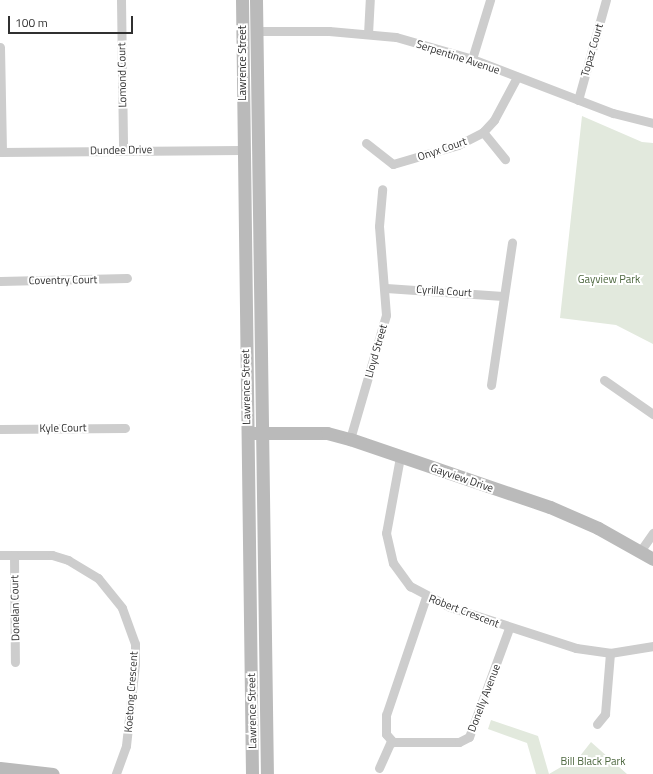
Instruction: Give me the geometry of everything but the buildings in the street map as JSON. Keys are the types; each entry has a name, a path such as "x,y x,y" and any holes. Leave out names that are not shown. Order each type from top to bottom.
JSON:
{"main road":[{"name":"Lawrence Street","path":"242,0 241,150 252,774"},
{"name":"Lawrence Street","path":"256,0 266,774"},
{"path":"242,31 256,31"},
{"path":"241,150 257,150"},
{"name":"Gayview Drive","path":"247,433 327,433 350,439 550,507 641,550 653,559"},
{"path":"0,768 53,774"}],"street":[{"name":"Lomond Court","path":"121,0 123,150"},
{"path":"368,34 370,0"},
{"path":"472,59 490,0"},
{"name":"Topaz Court","path":"578,100 606,0"},
{"name":"Serpentine Avenue","path":"256,31 368,34 423,44 472,59 578,100 653,123"},
{"path":"0,48 1,152"},
{"name":"Onyx Court","path":"366,143 393,164 458,145 483,132 503,108 517,77"},
{"path":"483,132 505,159"},
{"name":"Dundee Drive","path":"1,152 241,150"},
{"name":"Lloyd Street","path":"350,439 382,334 386,288 379,226 382,189"},
{"path":"491,385 512,243"},
{"name":"Coventry Court","path":"0,281 127,278"},
{"name":"Cyrilla Court","path":"386,288 503,296"},
{"path":"604,380 653,414"},
{"name":"Kyle Court","path":"0,429 125,428"},
{"name":"Robert Crescent","path":"400,457 387,518 387,547 400,574 426,597 509,628 576,648 610,652 653,646"},
{"path":"641,550 653,533"},
{"name":"Koetong Crescent","path":"0,555 52,555 68,560 98,578 122,608 135,644 135,664 126,746 116,774"},
{"name":"Donelan Court","path":"14,555 16,662"},
{"path":"379,768 391,741 386,734 386,715 426,597"},
{"name":"Donelly Avenue","path":"391,741 459,742 469,737 509,628"},
{"path":"597,724 605,714 610,652"}],"green space":[{"name":"Gayview Park","path":"582,116 642,142 653,143 653,344 616,325 560,318"},
{"path":"491,720 538,736 549,774 536,774 527,743 488,729"},
{"name":"Bill Black Park","path":"591,742 627,774 549,774 580,756"}]}
